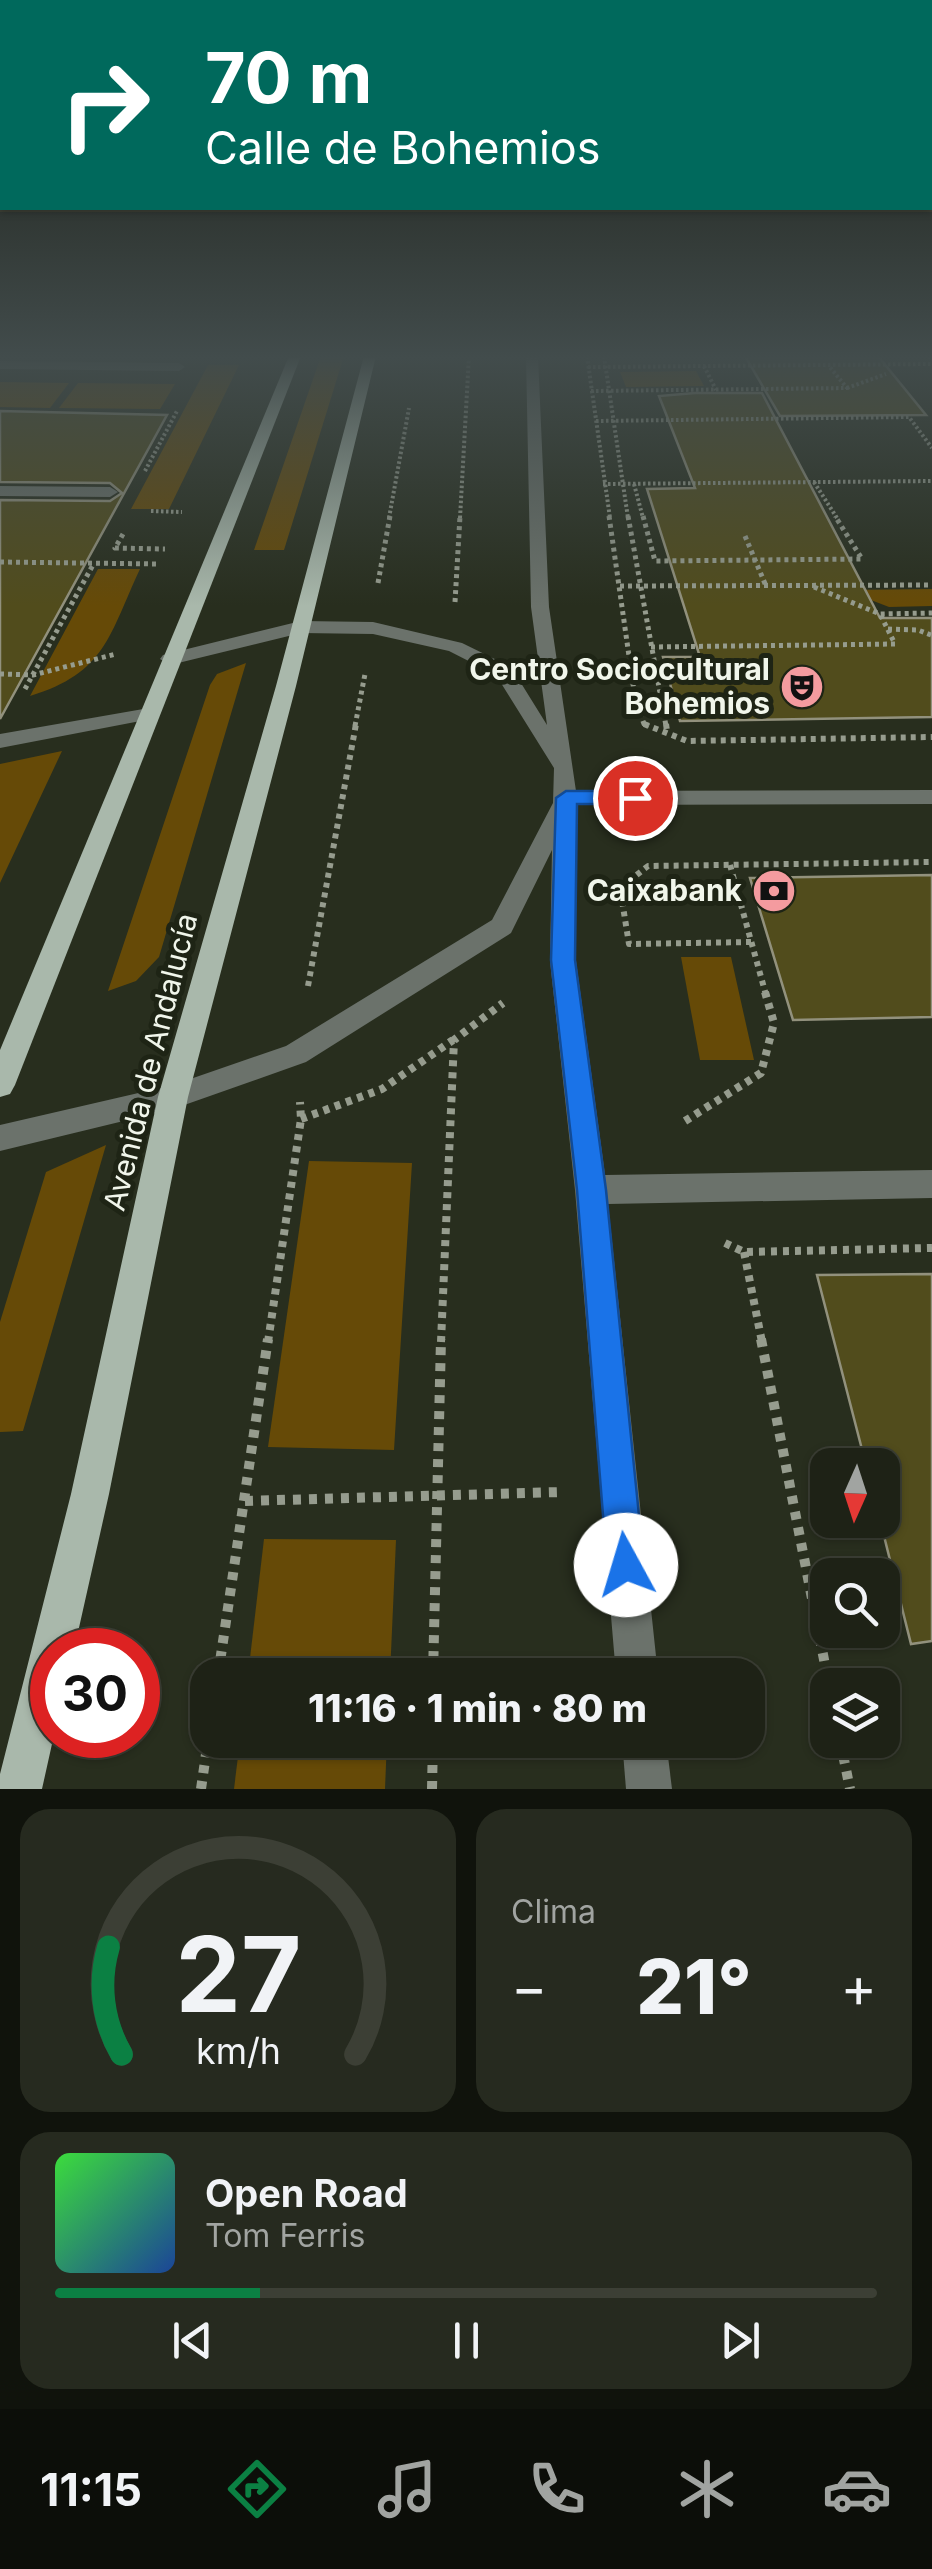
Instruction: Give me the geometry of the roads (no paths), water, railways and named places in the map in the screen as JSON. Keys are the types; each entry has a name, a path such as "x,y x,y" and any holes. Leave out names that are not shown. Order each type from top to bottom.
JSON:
{"main road":[{"path":"0,1085 261,439"},
{"name":"Avenida de Andalucía","path":"19,1789 90,1494 173,1096 349,439"}],"street":[{"path":"535,439 540,606 566,784 563,960 591,1190 635,1658"},
{"path":"0,490 110,492"},
{"path":"170,659 301,627 387,631 456,647 504,672 566,784"},
{"path":"0,741 149,714"},
{"path":"566,784 932,796"},
{"path":"0,1138 173,1096 296,1054 502,926 566,784"},
{"path":"591,1190 932,1184"},
{"path":"646,1758 649,1789"}],"place":[{"name":"Centro Sociocultural Bohemios","path":"802,687"},
{"name":"Caixabank","path":"774,891"}]}
